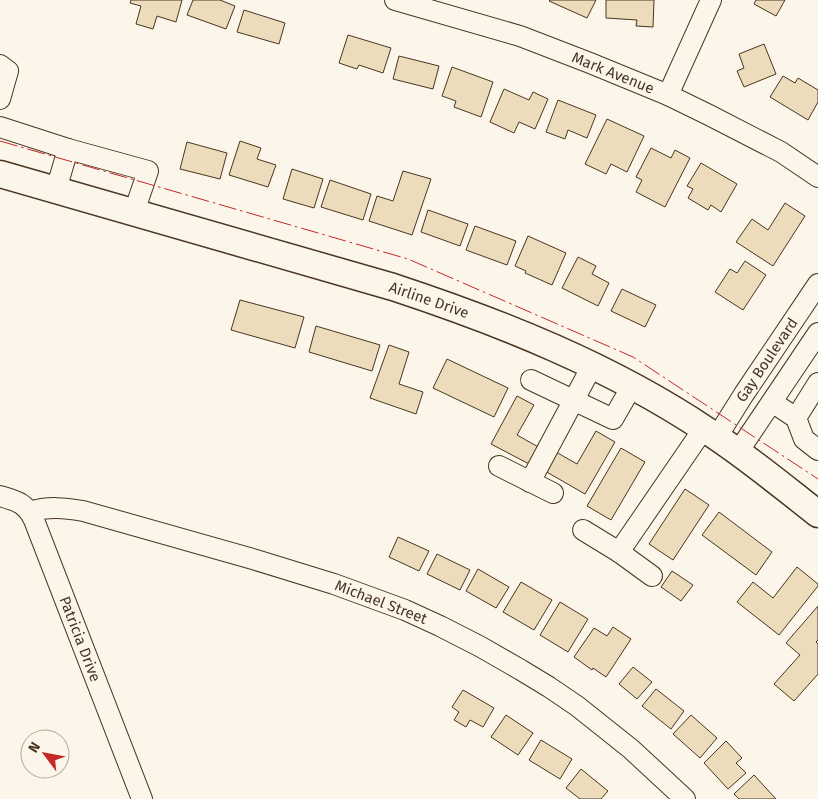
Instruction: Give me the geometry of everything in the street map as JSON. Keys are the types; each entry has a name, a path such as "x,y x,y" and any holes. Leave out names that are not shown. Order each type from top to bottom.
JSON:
{"main road":[{"name":"Airline Drive","path":"0,174 338,271 442,303 551,346 632,386 711,433 766,472 818,514"}],"street":[{"name":"Mark Avenue","path":"395,0 447,7 590,63 668,96 751,136 781,152 818,177"},
{"path":"668,96 711,0"},
{"path":"0,65 8,71 0,99"},
{"path":"0,127 68,149 148,171 134,212"},
{"path":"56,190 68,149"},
{"name":"Gay Boulevard","path":"619,552 711,433 744,394 818,284"},
{"path":"788,328 816,341"},
{"name":"Gay Boulevard","path":"738,452 816,341"},
{"path":"530,482 592,366"},
{"path":"531,380 613,419 632,386"},
{"path":"796,418 818,383"},
{"path":"772,402 796,418 804,439 818,450"},
{"path":"499,466 553,493"},
{"path":"0,496 16,500 30,512"},
{"name":"Michael Street","path":"30,512 52,508 68,508 83,511 256,560 343,587 406,610 481,646 549,687 598,722 631,749 685,799"},
{"name":"Patricia Drive","path":"30,512 142,799"},
{"path":"583,530 619,552 652,576"}],"building":[{"path":"131,0 182,0 176,22 157,16 153,29 136,24 141,6 130,3"},
{"path":"193,0 220,0 235,6 226,29 187,15"},
{"path":"550,0 596,0 587,18"},
{"path":"606,0 654,0 653,27 636,26 637,20 606,18"},
{"path":"756,0 785,0 776,16 754,4"},
{"path":"244,10 285,23 279,44 237,32"},
{"path":"348,35 391,48 383,73 359,65 357,69 339,63"},
{"path":"764,44 776,74 744,87 737,71 744,68 739,54"},
{"path":"399,56 439,66 433,89 393,79"},
{"path":"452,67 493,82 481,117 454,107 456,101 442,96"},
{"path":"783,76 795,83 798,78 818,90 818,102 808,120 770,97"},
{"path":"504,89 529,100 533,92 548,99 535,129 519,122 514,133 490,122"},
{"path":"558,100 596,115 587,138 568,130 565,139 546,132"},
{"path":"607,119 644,136 627,172 611,164 606,174 585,164"},
{"path":"240,141 261,148 257,159 276,165 268,187 229,175"},
{"path":"187,142 227,153 220,179 180,169"},
{"path":"651,148 671,158 675,150 690,158 665,207 636,192 642,180 636,177"},
{"path":"701,163 737,184 721,212 711,205 708,210 688,198 693,189 687,186"},
{"path":"292,169 323,179 314,208 283,199"},
{"path":"403,171 431,179 412,235 369,221 377,196 393,201"},
{"path":"330,180 371,194 363,220 321,207"},
{"path":"785,203 805,216 773,266 736,242 752,219 768,230"},
{"path":"428,210 468,224 460,246 421,232"},
{"path":"475,226 516,241 507,265 466,250"},
{"path":"528,236 566,253 552,285 525,273 526,271 515,266"},
{"path":"578,257 596,266 592,274 609,283 598,306 562,288"},
{"path":"745,261 766,275 743,310 715,292 730,269 737,273"},
{"path":"622,289 656,305 645,327 611,311"},
{"path":"240,300 304,317 295,348 231,330"},
{"path":"316,326 380,345 372,371 309,352"},
{"path":"389,345 409,352 399,384 423,392 416,414 370,398"},
{"path":"447,359 508,388 494,417 433,388"},
{"path":"517,396 534,405 517,435 542,449 533,466 491,444"},
{"path":"596,431 615,442 585,494 545,471 556,452 577,464"},
{"path":"621,448 645,462 611,520 587,506"},
{"path":"685,489 709,505 673,560 649,544"},
{"path":"719,512 772,552 756,575 702,535"},
{"path":"398,537 429,551 419,571 389,557"},
{"path":"437,554 470,570 460,590 427,574"},
{"path":"797,567 818,586 779,635 737,602 753,582 773,598"},
{"path":"478,569 509,587 496,608 466,591"},
{"path":"672,571 693,585 681,601 661,587"},
{"path":"521,582 552,600 534,630 503,612"},
{"path":"560,602 588,619 568,652 540,635"},
{"path":"818,606 818,640 816,642 818,644 818,674 794,701 774,684 800,655 786,643"},
{"path":"613,627 631,639 606,677 574,657 594,628 607,636"},
{"path":"633,667 652,682 637,699 619,684"},
{"path":"656,689 684,711 671,729 642,706"},
{"path":"463,690 494,708 483,727 470,720 466,727 454,720 459,712 452,707"},
{"path":"506,715 533,733 518,755 491,737"},
{"path":"691,715 717,738 700,758 673,734"},
{"path":"541,740 572,759 560,779 529,760"},
{"path":"726,741 742,758 736,763 746,773 728,789 704,763"},
{"path":"581,769 608,791 601,799 580,799 566,788"},
{"path":"754,775 776,799 739,799 734,794"}],"power":[{"path":"0,141 408,259 633,357 818,479"}]}
